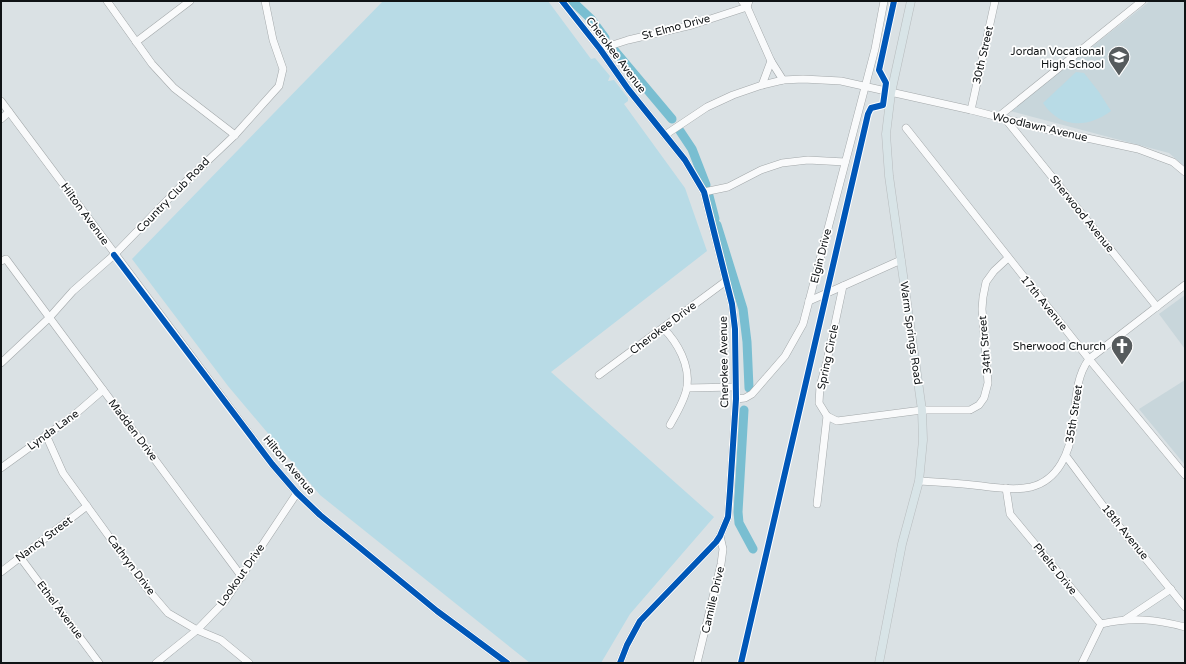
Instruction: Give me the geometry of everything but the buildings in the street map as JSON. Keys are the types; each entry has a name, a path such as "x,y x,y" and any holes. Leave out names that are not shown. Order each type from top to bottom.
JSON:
{"main road":[{"name":"Warm Springs Road","path":"879,663 902,544 919,481 923,440 922,410 886,145 891,93 911,1"}],"street":[{"path":"106,1 152,64 174,88 235,135"},
{"path":"136,42 190,1"},
{"name":"Country Club Road","path":"1,363 49,318 73,291 114,255 201,166 235,135 279,86 283,69 273,40 265,1"},
{"name":"Cherokee Avenue","path":"562,1 600,49 628,89 685,160 704,192 734,316 736,399 728,516 720,536 640,621 627,645 620,663"},
{"path":"875,1 884,3"},
{"name":"30th Street","path":"970,110 995,1"},
{"path":"998,118 1142,1"},
{"path":"746,3 771,61 783,80"},
{"name":"St Elmo Drive","path":"600,49 628,40 692,25 746,3"},
{"name":"Elgin Drive","path":"736,399 745,398 752,394 785,356 803,324 876,49 884,3"},
{"path":"762,85 771,61"},
{"name":"Woodlawn Avenue","path":"665,134 707,107 733,95 762,85 783,80 841,81 970,110 998,118 1138,148 1173,162 1185,172"},
{"name":"Hilton Avenue","path":"1,101 114,255 272,464 297,493 320,515 437,611 507,663"},
{"path":"1,119 9,112"},
{"name":"Sherwood Avenue","path":"1007,120 1157,307"},
{"name":"17th Avenue","path":"906,128 1089,359 1185,475"},
{"path":"704,192 728,186 760,170 782,163 808,160 845,162"},
{"name":"34th Street","path":"922,410 970,410 979,405 984,398 988,383 982,309 983,296 986,282 994,271 1008,258"},
{"name":"Madden Drive","path":"1,261 6,259 242,577"},
{"path":"810,301 901,260"},
{"name":"Cherokee Drive","path":"600,375 726,281"},
{"name":"35th Street","path":"919,481 1006,488 1032,487 1049,478 1058,469 1066,456 1072,438 1076,396 1081,370 1089,359 1185,285"},
{"name":"Spring Circle","path":"827,416 819,403 820,386 827,361 843,286"},
{"path":"663,328 672,337 685,365 687,388 670,425"},
{"path":"687,388 736,387"},
{"name":"Lynda Lane","path":"1,468 73,416 103,390"},
{"path":"817,504 827,416 837,421 922,410"},
{"name":"Cathryn Drive","path":"46,435 63,473 145,586 168,613 197,630 221,640 249,663"},
{"name":"18th Avenue","path":"1066,456 1110,515 1185,607"},
{"name":"Phelts Drive","path":"1006,488 1010,514 1101,624"},
{"name":"Lookout Drive","path":"156,663 197,630 225,601 297,493"},
{"name":"Nancy Street","path":"1,572 87,506"},
{"name":"Camille Drive","path":"697,663 722,555 720,536"},
{"path":"710,547 722,555"},
{"name":"Ethel Avenue","path":"20,557 99,663"},
{"path":"1125,619 1171,589"},
{"path":"1082,663 1101,624 1125,619 1161,621 1185,627"}],"shaded area":[{"path":"383,1 548,1 591,59 595,58 610,76 608,81 614,80 628,98 628,101 624,104 685,188 707,251 551,372 714,517 630,614 601,663 530,663 320,495 228,386 132,259"},
{"name":"Jordan Vocational High School","path":"1150,1 1185,1 1185,167 1169,153 1010,111"},
{"path":"1076,72 1084,73 1099,92 1111,111 1093,121 1084,123 1066,121 1058,118 1050,112 1043,103"},
{"path":"1185,295 1185,349 1159,314"},
{"path":"1185,380 1185,465 1139,409"}],"waterway":[{"path":"572,1 591,19 605,38"},
{"path":"614,50 672,119"},
{"path":"680,131 692,149 706,185"},
{"path":"709,196 715,219"},
{"path":"717,225 743,309 747,342 749,388"},
{"path":"744,410 738,512 739,523 753,549"}],"cycle path":[{"path":"562,1 600,49 628,89 685,160 704,192 732,304 735,329 736,399 728,517 716,542 640,621 627,645 620,663"},
{"path":"741,663 868,114 871,108 883,105 886,83 879,70 894,1"},
{"path":"114,255 272,464 297,493 320,515 437,611 507,663"}],"place":[{"name":"Jordan Vocational High School","path":"1119,76"},
{"name":"Sherwood Church","path":"1122,366"}]}
